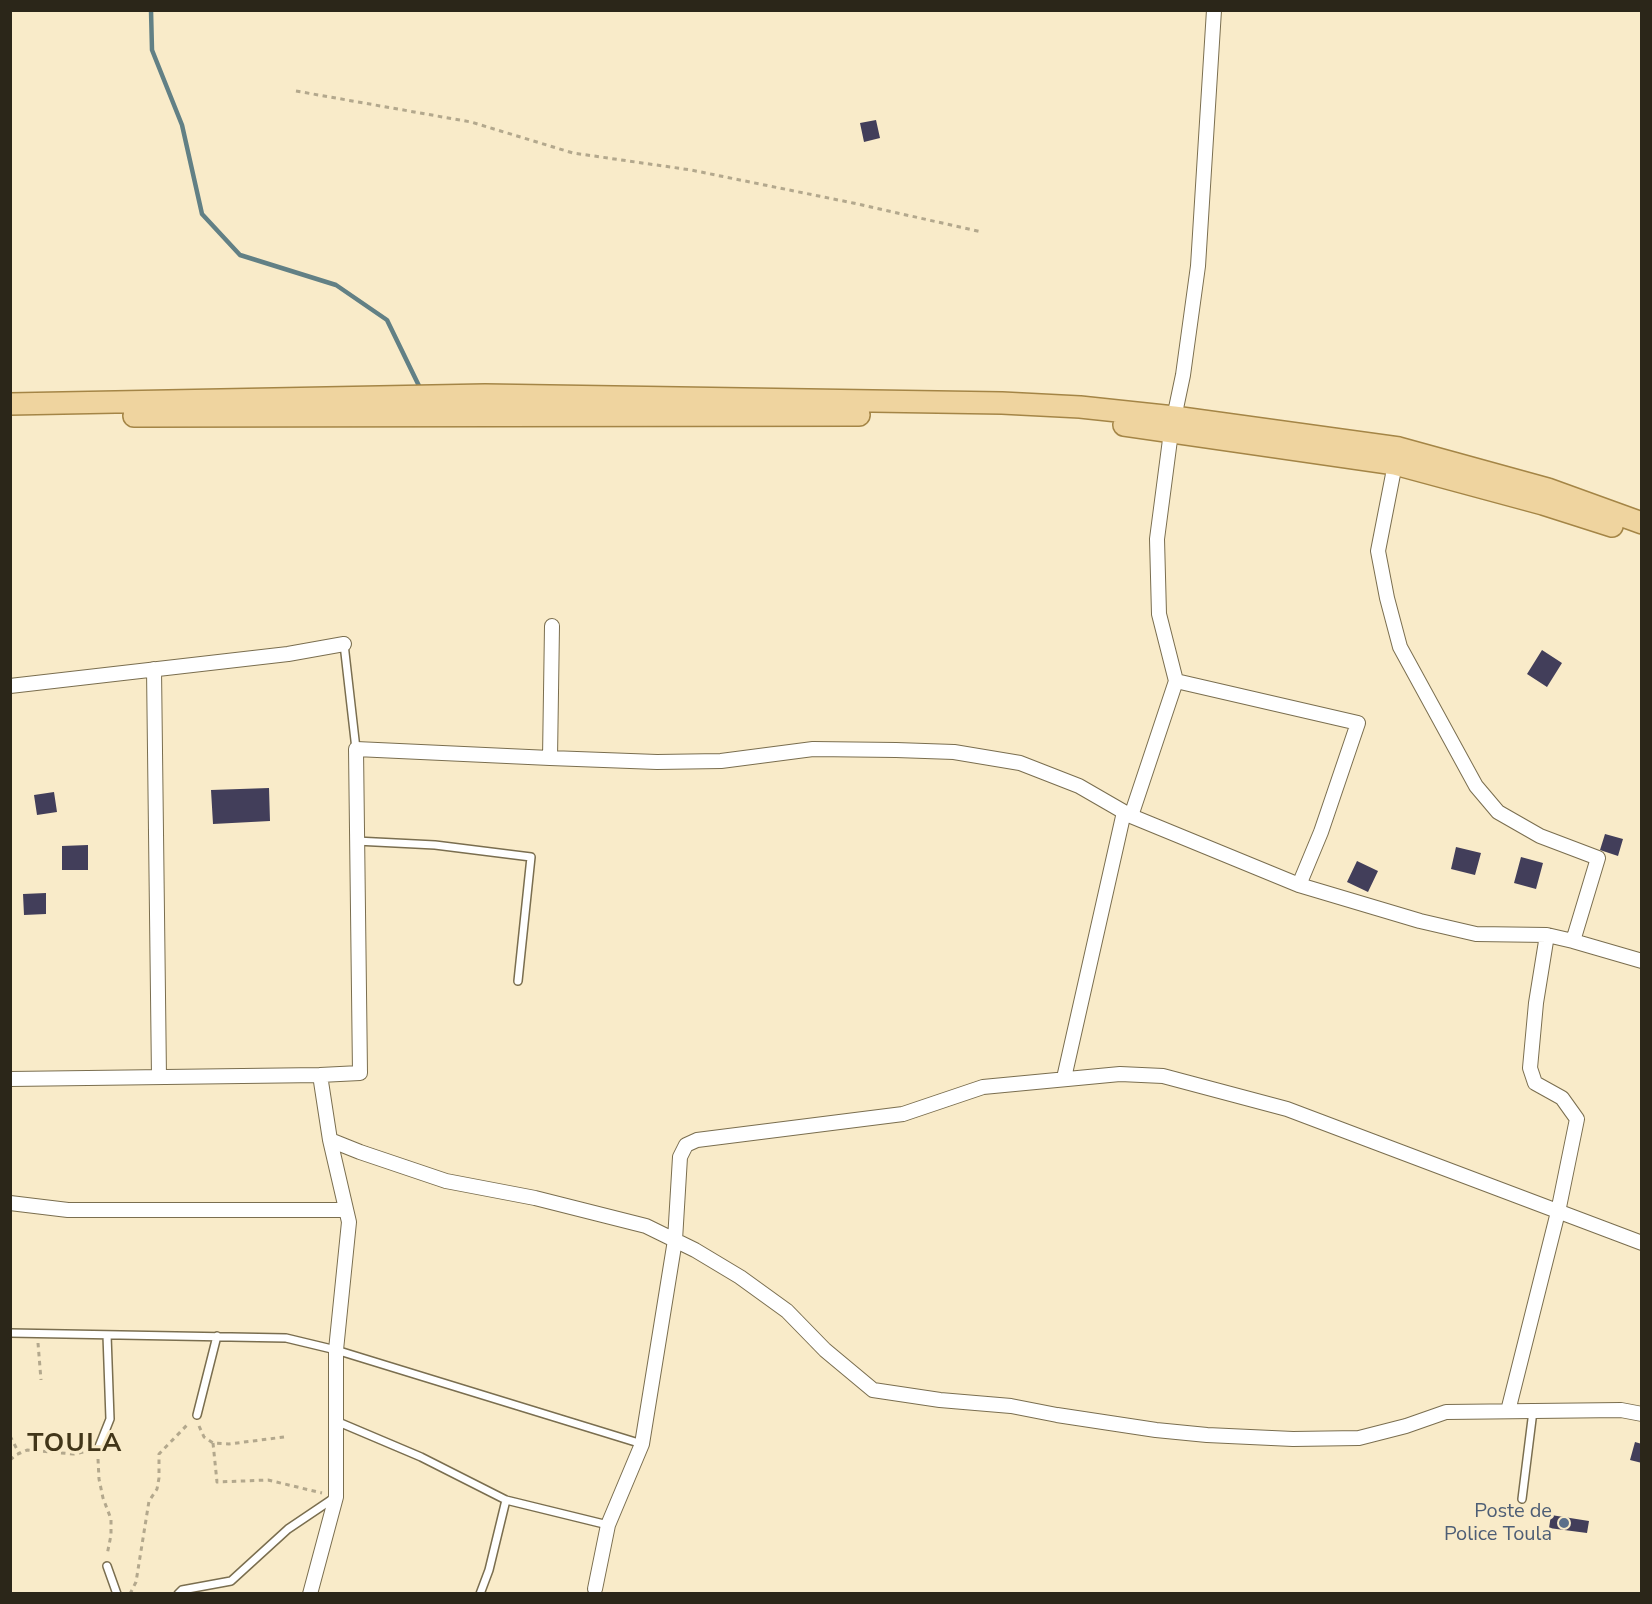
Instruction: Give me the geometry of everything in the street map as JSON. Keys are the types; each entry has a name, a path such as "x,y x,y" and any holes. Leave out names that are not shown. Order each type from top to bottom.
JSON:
{"main road":[{"path":"10,404 1002,415 1173,424 1399,447 1548,489 1641,523"},
{"path":"10,417 262,408"},
{"path":"1173,424 1395,464 1543,504 1641,536"}],"street":[{"path":"1064,1078 1127,814 1176,681 1159,614 1157,539 1198,266 1214,10"},
{"path":"1395,464 1378,551 1400,647 1476,786 1498,812 1539,836 1598,858 1573,941"},
{"path":"550,758 552,626"},
{"path":"10,686 288,654 344,644"},
{"path":"154,669 159,1077"},
{"path":"1176,681 1358,723 1321,832 1299,885"},
{"path":"10,1079 360,1073 356,749 657,762 722,761 813,749 954,752 1020,763 1079,786 1127,814 1299,885 1420,921 1476,934 1547,935 1641,961"},
{"path":"1508,1411 1558,1212 1577,1119 1562,1098 1535,1083 1530,1068 1536,1002 1547,935"},
{"path":"595,1591 608,1525 642,1444 675,1240 680,1157 686,1145 697,1140 903,1114 983,1087 1120,1074 1163,1076 1287,1109 1641,1243"},
{"path":"310,1593 336,1497 336,1350 349,1222 330,1140 320,1075"},
{"path":"330,1140 446,1181 535,1198 646,1226 696,1250 740,1276 787,1311 825,1350 873,1390 940,1400 1011,1406 1166,1431 1293,1439 1359,1438 1406,1426 1446,1412 1621,1410 1641,1414"},
{"path":"10,1203 68,1209 346,1210"}],"lane":[{"path":"344,644 356,749"},
{"path":"356,841 435,845 531,858 518,981"},
{"path":"10,1333 286,1338 336,1350 642,1444"},
{"path":"98,1449 110,1419 107,1335"},
{"path":"197,1416 217,1336"},
{"path":"1522,1499 1533,1411"},
{"path":"336,1421 421,1457 506,1500 608,1525"},
{"path":"178,1593 182,1590 231,1581 288,1529 336,1497"},
{"path":"480,1593 489,1570 506,1500"},
{"path":"107,1566 117,1593"}],"path":[{"path":"296,91 471,122 573,153 691,170 982,232"},
{"path":"38,1332 41,1380"},
{"path":"197,1416 204,1437 213,1443 229,1444 284,1437"},
{"path":"130,1593 136,1582 149,1501 157,1489 159,1454 197,1416"},
{"path":"10,1436 19,1453"},
{"path":"213,1443 217,1482 268,1480 336,1497"},
{"path":"10,1460 27,1450 74,1454 98,1449 99,1479 111,1519 107,1566"}],"building":[{"path":"876,120 880,138 864,142 860,123"},
{"path":"1542,650 1562,663 1547,687 1527,674"},
{"path":"269,788 270,821 213,824 211,790"},
{"path":"54,792 57,812 37,815 34,795"},
{"path":"1605,834 1623,839 1618,856 1600,850"},
{"path":"88,845 88,870 62,870 62,846"},
{"path":"1456,847 1481,853 1475,875 1451,869"},
{"path":"1521,857 1543,863 1536,889 1514,883"},
{"path":"1357,861 1378,871 1368,892 1347,882"},
{"path":"46,893 46,914 24,915 23,894"},
{"path":"1635,1442 1642,1444 1642,1463 1630,1460"},
{"path":"1551,1515 1589,1521 1587,1533 1549,1528"}],"waterway":[{"path":"151,10 152,50 182,125 202,214 240,255 336,285 387,320 421,390"}],"place":[{"name":"Poste de Police Toula","path":"1564,1523"}],"district":[{"name":"TOULA","path":"75,1445"}]}
